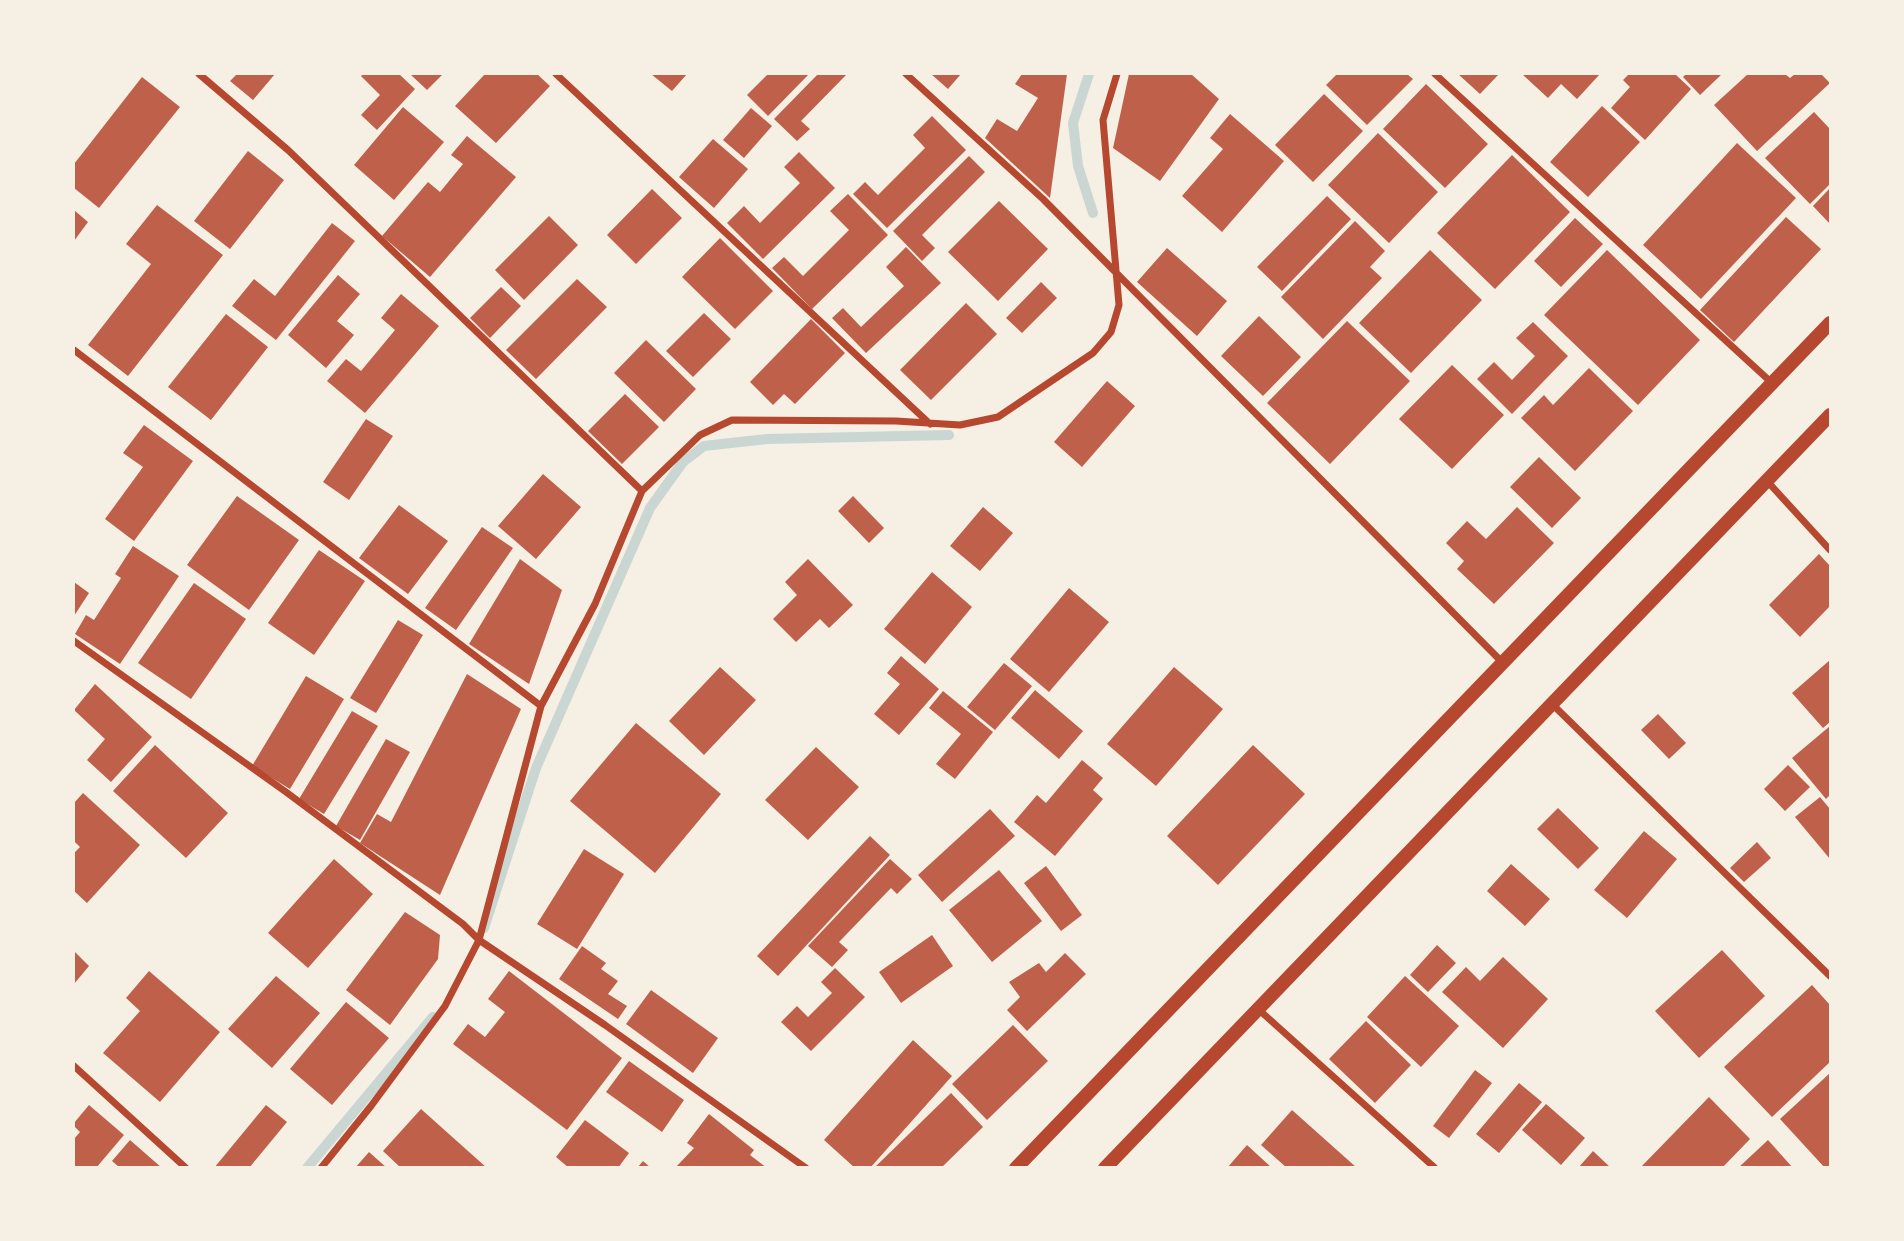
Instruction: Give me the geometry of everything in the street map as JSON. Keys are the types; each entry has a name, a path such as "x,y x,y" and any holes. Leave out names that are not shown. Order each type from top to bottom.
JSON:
{"main road":[{"path":"1016,1167 1830,323"},
{"path":"1105,1167 1830,415"}],"street":[{"path":"200,74 288,150 642,491"},
{"path":"556,74 930,425"},
{"path":"906,74 1043,199 1502,663"},
{"path":"321,1167 371,1106 445,1006 479,940 541,706 595,604 642,491 700,435 732,420 896,421 960,425 998,417 1093,353 1111,332 1119,305 1103,120 1117,74"},
{"path":"1435,74 1772,383"},
{"path":"74,350 541,706"},
{"path":"1767,481 1830,550"},
{"path":"74,641 286,792 463,924 479,940 605,1025 803,1167"},
{"path":"1552,704 1830,976"},
{"path":"1258,1009 1435,1167"},
{"path":"74,1066 186,1167"}],"building":[{"path":"237,74 275,74 253,100 230,81"},
{"path":"399,74 415,89 377,130 361,115 380,95 361,76"},
{"path":"410,74 443,74 427,90"},
{"path":"485,74 537,74 550,86 496,143 455,106"},
{"path":"651,74 687,74 672,91"},
{"path":"768,74 809,74 768,116 747,95"},
{"path":"818,74 847,74 801,121 810,129 797,141 774,119"},
{"path":"931,74 961,74 948,89"},
{"path":"1022,74 1067,74 1050,198 985,138 997,119 1017,131 1038,98 1015,84"},
{"path":"1129,74 1191,74 1219,99 1160,181 1113,148"},
{"path":"1337,74 1407,74 1413,79 1367,125 1326,85"},
{"path":"1458,74 1499,74 1480,94"},
{"path":"1522,74 1600,74 1577,99 1561,84 1548,98"},
{"path":"1629,74 1675,74 1691,89 1645,140 1611,108 1630,87 1623,80"},
{"path":"1686,74 1722,74 1700,95 1683,77"},
{"path":"1748,74 1785,74 1790,78 1795,74 1821,74 1830,83 1757,151 1714,105"},
{"path":"142,77 180,107 99,208 74,188 74,164"},
{"path":"1426,84 1488,144 1445,188 1383,129"},
{"path":"1324,94 1363,131 1313,182 1275,145"},
{"path":"1602,106 1640,142 1588,197 1550,162"},
{"path":"403,107 444,142 394,200 354,165"},
{"path":"751,108 772,126 744,158 723,140"},
{"path":"1814,112 1830,129 1830,184 1810,204 1765,158"},
{"path":"1230,114 1284,161 1222,232 1182,196 1223,149 1210,138"},
{"path":"932,116 966,150 887,228 853,194 865,182 878,195 925,148 913,135"},
{"path":"1378,133 1438,192 1389,243 1328,185"},
{"path":"467,136 516,177 430,277 382,236 428,182 440,192 463,164 451,155"},
{"path":"713,139 748,169 714,208 679,177"},
{"path":"1737,143 1796,198 1701,299 1643,245"},
{"path":"248,151 284,180 230,249 194,221"},
{"path":"799,152 835,188 763,259 727,223 744,206 760,223 800,183 784,167"},
{"path":"1512,155 1570,212 1495,289 1437,233"},
{"path":"969,156 985,172 922,235 935,248 922,261 893,231"},
{"path":"1830,188 1830,224 1813,206"},
{"path":"652,189 682,218 636,264 607,235"},
{"path":"848,194 888,235 812,309 772,268 784,257 803,276 849,230 830,211"},
{"path":"1327,196 1351,219 1282,291 1257,267"},
{"path":"999,201 1048,249 998,301 948,252"},
{"path":"157,205 223,255 128,376 88,345 151,264 126,244"},
{"path":"74,210 88,222 74,241"},
{"path":"549,216 578,245 524,300 495,270"},
{"path":"1786,217 1821,249 1734,342 1700,310"},
{"path":"1575,218 1603,244 1561,287 1534,261"},
{"path":"1355,221 1385,251 1370,267 1382,278 1323,339 1281,297"},
{"path":"332,223 355,241 276,340 232,306 254,279 275,296"},
{"path":"720,238 773,291 735,329 682,277"},
{"path":"906,247 941,283 866,353 832,318 843,308 861,327 904,286 886,267"},
{"path":"1167,248 1227,301 1197,336 1137,282"},
{"path":"1430,250 1482,300 1411,373 1359,323"},
{"path":"1607,250 1700,340 1638,405 1544,315"},
{"path":"338,275 360,294 337,321 354,335 326,368 288,335"},
{"path":"577,279 607,307 536,379 506,350"},
{"path":"1041,282 1057,298 1022,333 1006,318"},
{"path":"501,287 521,306 490,338 470,318"},
{"path":"401,294 439,326 365,413 327,381 346,359 361,371 395,330 381,318"},
{"path":"966,303 997,334 931,400 900,370"},
{"path":"704,313 731,339 693,377 666,351"},
{"path":"226,314 268,347 211,420 168,387"},
{"path":"1259,316 1301,357 1263,396 1221,356"},
{"path":"811,319 845,353 795,404 784,394 773,405 750,382"},
{"path":"1347,321 1410,381 1330,464 1267,403"},
{"path":"1533,322 1568,356 1512,414 1477,379 1494,362 1512,380 1535,356 1516,338"},
{"path":"646,340 696,389 664,422 614,373"},
{"path":"1452,365 1504,415 1452,469 1399,419"},
{"path":"1589,368 1633,411 1575,471 1521,418 1544,395 1553,405"},
{"path":"1107,381 1135,406 1082,467 1054,442"},
{"path":"625,394 659,427 622,464 588,431"},
{"path":"366,419 393,436 349,500 323,482"},
{"path":"144,425 193,461 134,541 105,519 143,467 123,453"},
{"path":"1539,457 1581,498 1552,528 1510,487"},
{"path":"543,474 581,507 536,559 498,526"},
{"path":"237,496 299,540 249,610 187,565"},
{"path":"853,496 884,528 869,543 838,511"},
{"path":"399,505 448,541 408,594 359,558"},
{"path":"983,507 1013,533 980,571 950,546"},
{"path":"1517,507 1554,543 1494,604 1457,569 1464,561 1446,543 1467,521 1486,539"},
{"path":"482,527 513,548 456,630 425,608"},
{"path":"133,546 179,576 120,664 75,634 86,615 94,620 121,578 115,574"},
{"path":"319,550 365,581 314,655 268,623"},
{"path":"1819,554 1830,566 1830,606 1800,637 1769,605"},
{"path":"520,559 562,590 529,684 469,644"},
{"path":"808,559 853,605 829,628 820,619 796,642 773,619 797,595 785,582"},
{"path":"932,572 972,607 925,664 884,629"},
{"path":"74,582 89,593 74,616"},
{"path":"194,583 246,619 191,699 138,663"},
{"path":"1069,588 1109,622 1049,692 1010,659"},
{"path":"398,620 423,635 376,713 350,698"},
{"path":"901,656 939,689 899,735 874,714 900,684 887,673"},
{"path":"1830,660 1830,722 1823,728 1792,693"},
{"path":"1004,663 1032,686 995,730 967,707"},
{"path":"720,667 756,700 704,755 669,721"},
{"path":"1174,667 1223,709 1156,786 1107,744"},
{"path":"467,674 521,709 440,895 360,843 377,814 391,822"},
{"path":"306,676 344,699 290,789 252,766"},
{"path":"95,684 152,737 111,782 87,760 105,739 74,710"},
{"path":"1035,690 1083,731 1059,759 1011,718"},
{"path":"943,691 993,732 955,779 936,764 961,734 929,708"},
{"path":"352,711 378,726 324,814 299,799"},
{"path":"1658,714 1686,743 1669,759 1641,730"},
{"path":"636,723 721,794 655,873 570,801"},
{"path":"1830,726 1830,795 1826,799 1792,758"},
{"path":"386,739 410,752 360,840 336,826"},
{"path":"155,745 228,813 186,858 113,791"},
{"path":"1253,745 1305,794 1218,885 1167,836"},
{"path":"816,747 859,787 808,840 765,800"},
{"path":"1082,760 1103,778 1093,790 1103,799 1055,856 1014,822 1037,795 1046,803"},
{"path":"1788,765 1810,787 1785,811 1764,789"},
{"path":"83,793 140,845 87,903 74,891 74,853 80,847 74,841 74,803"},
{"path":"1820,797 1830,809 1830,859 1795,817"},
{"path":"1558,808 1599,848 1578,869 1537,829"},
{"path":"990,809 1015,836 942,902 918,875"},
{"path":"1644,831 1677,859 1627,918 1594,890"},
{"path":"870,836 890,855 778,976 757,956"},
{"path":"1757,842 1771,858 1744,882 1730,868"},
{"path":"584,849 624,874 577,949 537,924"},
{"path":"334,859 373,894 308,968 268,933"},
{"path":"890,859 912,879 897,894 891,888 839,942 848,950 832,967 808,946"},
{"path":"1511,864 1550,899 1525,926 1487,891"},
{"path":"1046,866 1082,915 1061,931 1024,883"},
{"path":"999,870 1042,921 992,962 949,910"},
{"path":"405,912 440,935 438,959 390,1025 346,990"},
{"path":"932,935 953,966 901,1003 879,972"},
{"path":"1437,945 1456,963 1428,992 1410,975"},
{"path":"582,946 606,963 601,969 618,981 608,994 627,1006 618,1019 559,979"},
{"path":"1722,950 1765,996 1699,1058 1655,1011"},
{"path":"74,951 89,966 74,984"},
{"path":"1065,953 1086,974 1027,1031 1007,1010 1020,997 1009,982 1039,963 1046,972"},
{"path":"1503,957 1548,999 1503,1048 1442,992 1466,967 1480,981"},
{"path":"835,968 865,997 811,1051 781,1022 797,1006 808,1017 832,993 821,982"},
{"path":"149,971 220,1032 160,1102 103,1053 140,1011 126,998"},
{"path":"509,971 622,1058 567,1130 453,1044 468,1024 485,1037 505,1012 488,999"},
{"path":"276,976 320,1013 272,1068 228,1029"},
{"path":"1405,976 1459,1026 1421,1067 1367,1017"},
{"path":"1812,985 1830,1005 1830,1062 1772,1117 1724,1067"},
{"path":"651,990 718,1038 693,1073 626,1024"},
{"path":"346,1002 389,1038 332,1105 290,1069"},
{"path":"1366,1021 1411,1065 1375,1103 1329,1059"},
{"path":"1013,1025 1048,1061 987,1120 952,1084"},
{"path":"913,1040 952,1076 870,1168 855,1168 824,1140"},
{"path":"629,1061 684,1100 662,1132 606,1092"},
{"path":"1475,1070 1492,1083 1449,1138 1433,1126"},
{"path":"1830,1073 1830,1168 1825,1168 1780,1119"},
{"path":"1519,1083 1542,1102 1499,1153 1476,1134"},
{"path":"951,1093 983,1127 941,1168 874,1168"},
{"path":"1709,1097 1750,1139 1722,1168 1640,1168"},
{"path":"1546,1104 1585,1138 1561,1165 1522,1130"},
{"path":"89,1105 124,1135 96,1168 74,1168 74,1139 80,1132 74,1123"},
{"path":"266,1105 287,1122 249,1168 214,1168"},
{"path":"421,1109 487,1168 401,1168 383,1151"},
{"path":"1292,1110 1357,1168 1287,1168 1261,1145"},
{"path":"709,1114 754,1150 750,1155 767,1168 675,1168 694,1148 687,1143"},
{"path":"585,1120 629,1153 618,1168 569,1168 556,1157"},
{"path":"130,1140 162,1168 120,1168 112,1161"},
{"path":"1768,1140 1793,1168 1738,1168"},
{"path":"1247,1145 1272,1168 1227,1168"},
{"path":"1593,1151 1611,1168 1578,1168"},
{"path":"369,1152 387,1168 355,1168"},
{"path":"643,1161 651,1168 637,1168"}],"waterway":[{"path":"1089,74 1073,123 1078,166 1093,213"},
{"path":"484,928 536,768 650,508 683,462 704,446 767,439 949,435"},
{"path":"307,1168 433,1017"}]}
